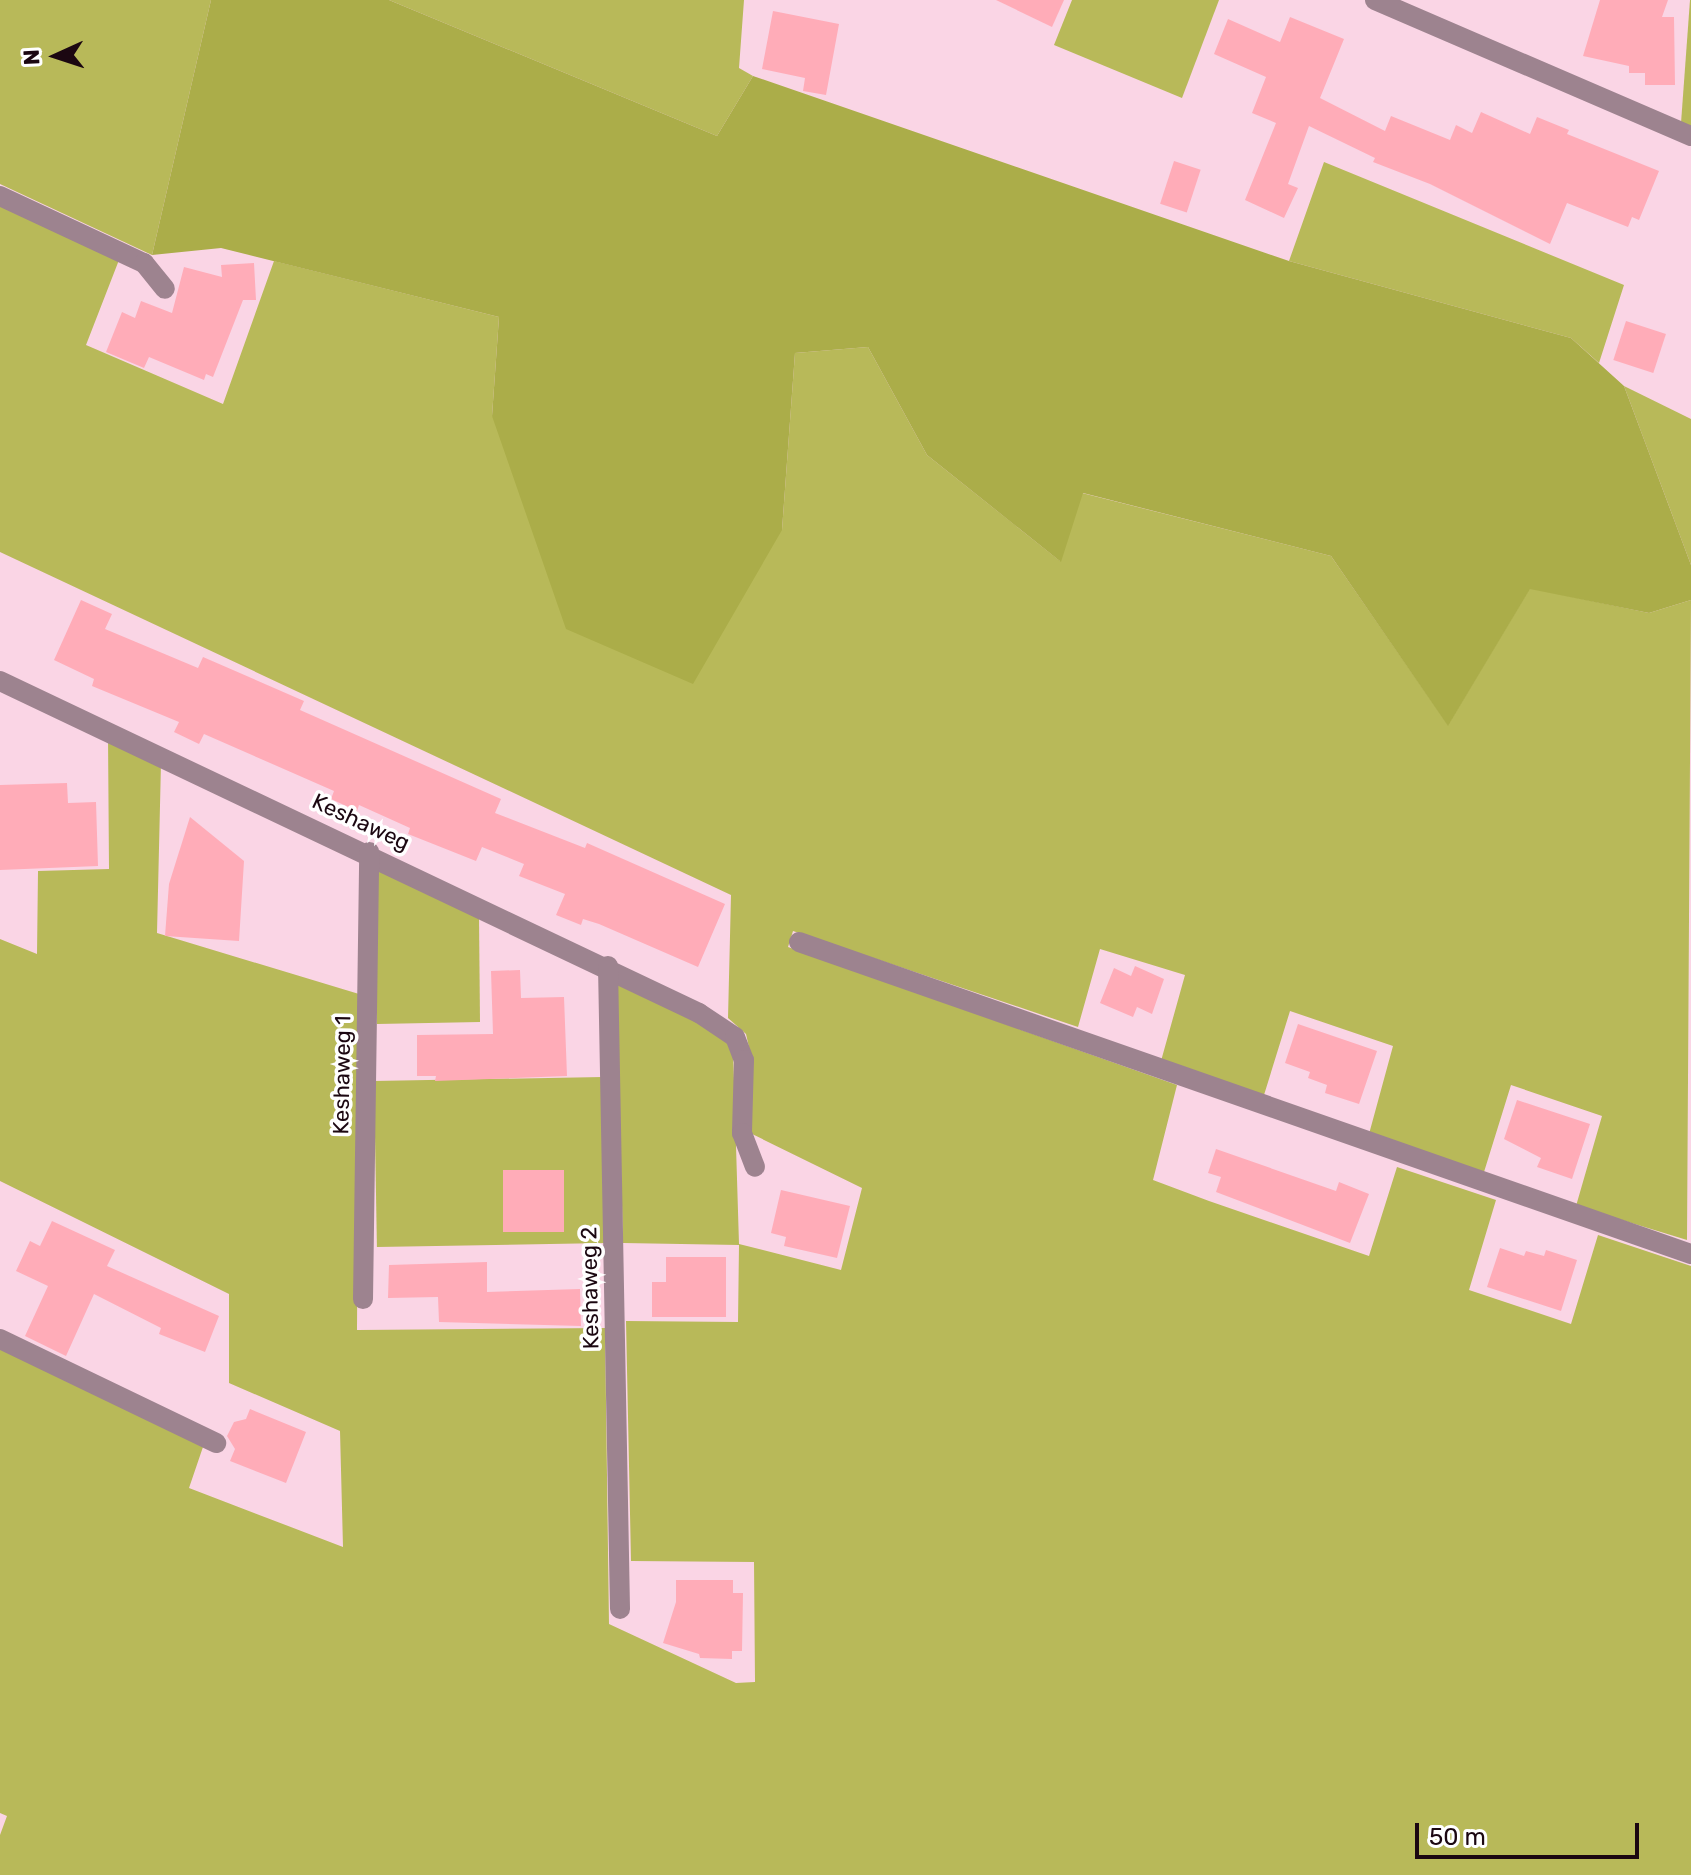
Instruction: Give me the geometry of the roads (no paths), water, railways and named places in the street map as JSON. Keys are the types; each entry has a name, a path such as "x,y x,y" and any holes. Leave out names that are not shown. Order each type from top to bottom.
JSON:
{"street":[{"path":"1375,0 1691,136"},
{"path":"0,196 144,263 165,289"},
{"name":"Keshaweg","path":"0,681 369,852 699,1013 735,1037 744,1060 742,1133 755,1167"},
{"name":"Keshaweg 1","path":"363,1299 369,852"},
{"path":"799,942 1691,1254"},
{"name":"Keshaweg 2","path":"608,966 620,1609"},
{"path":"0,1339 216,1443"}]}
